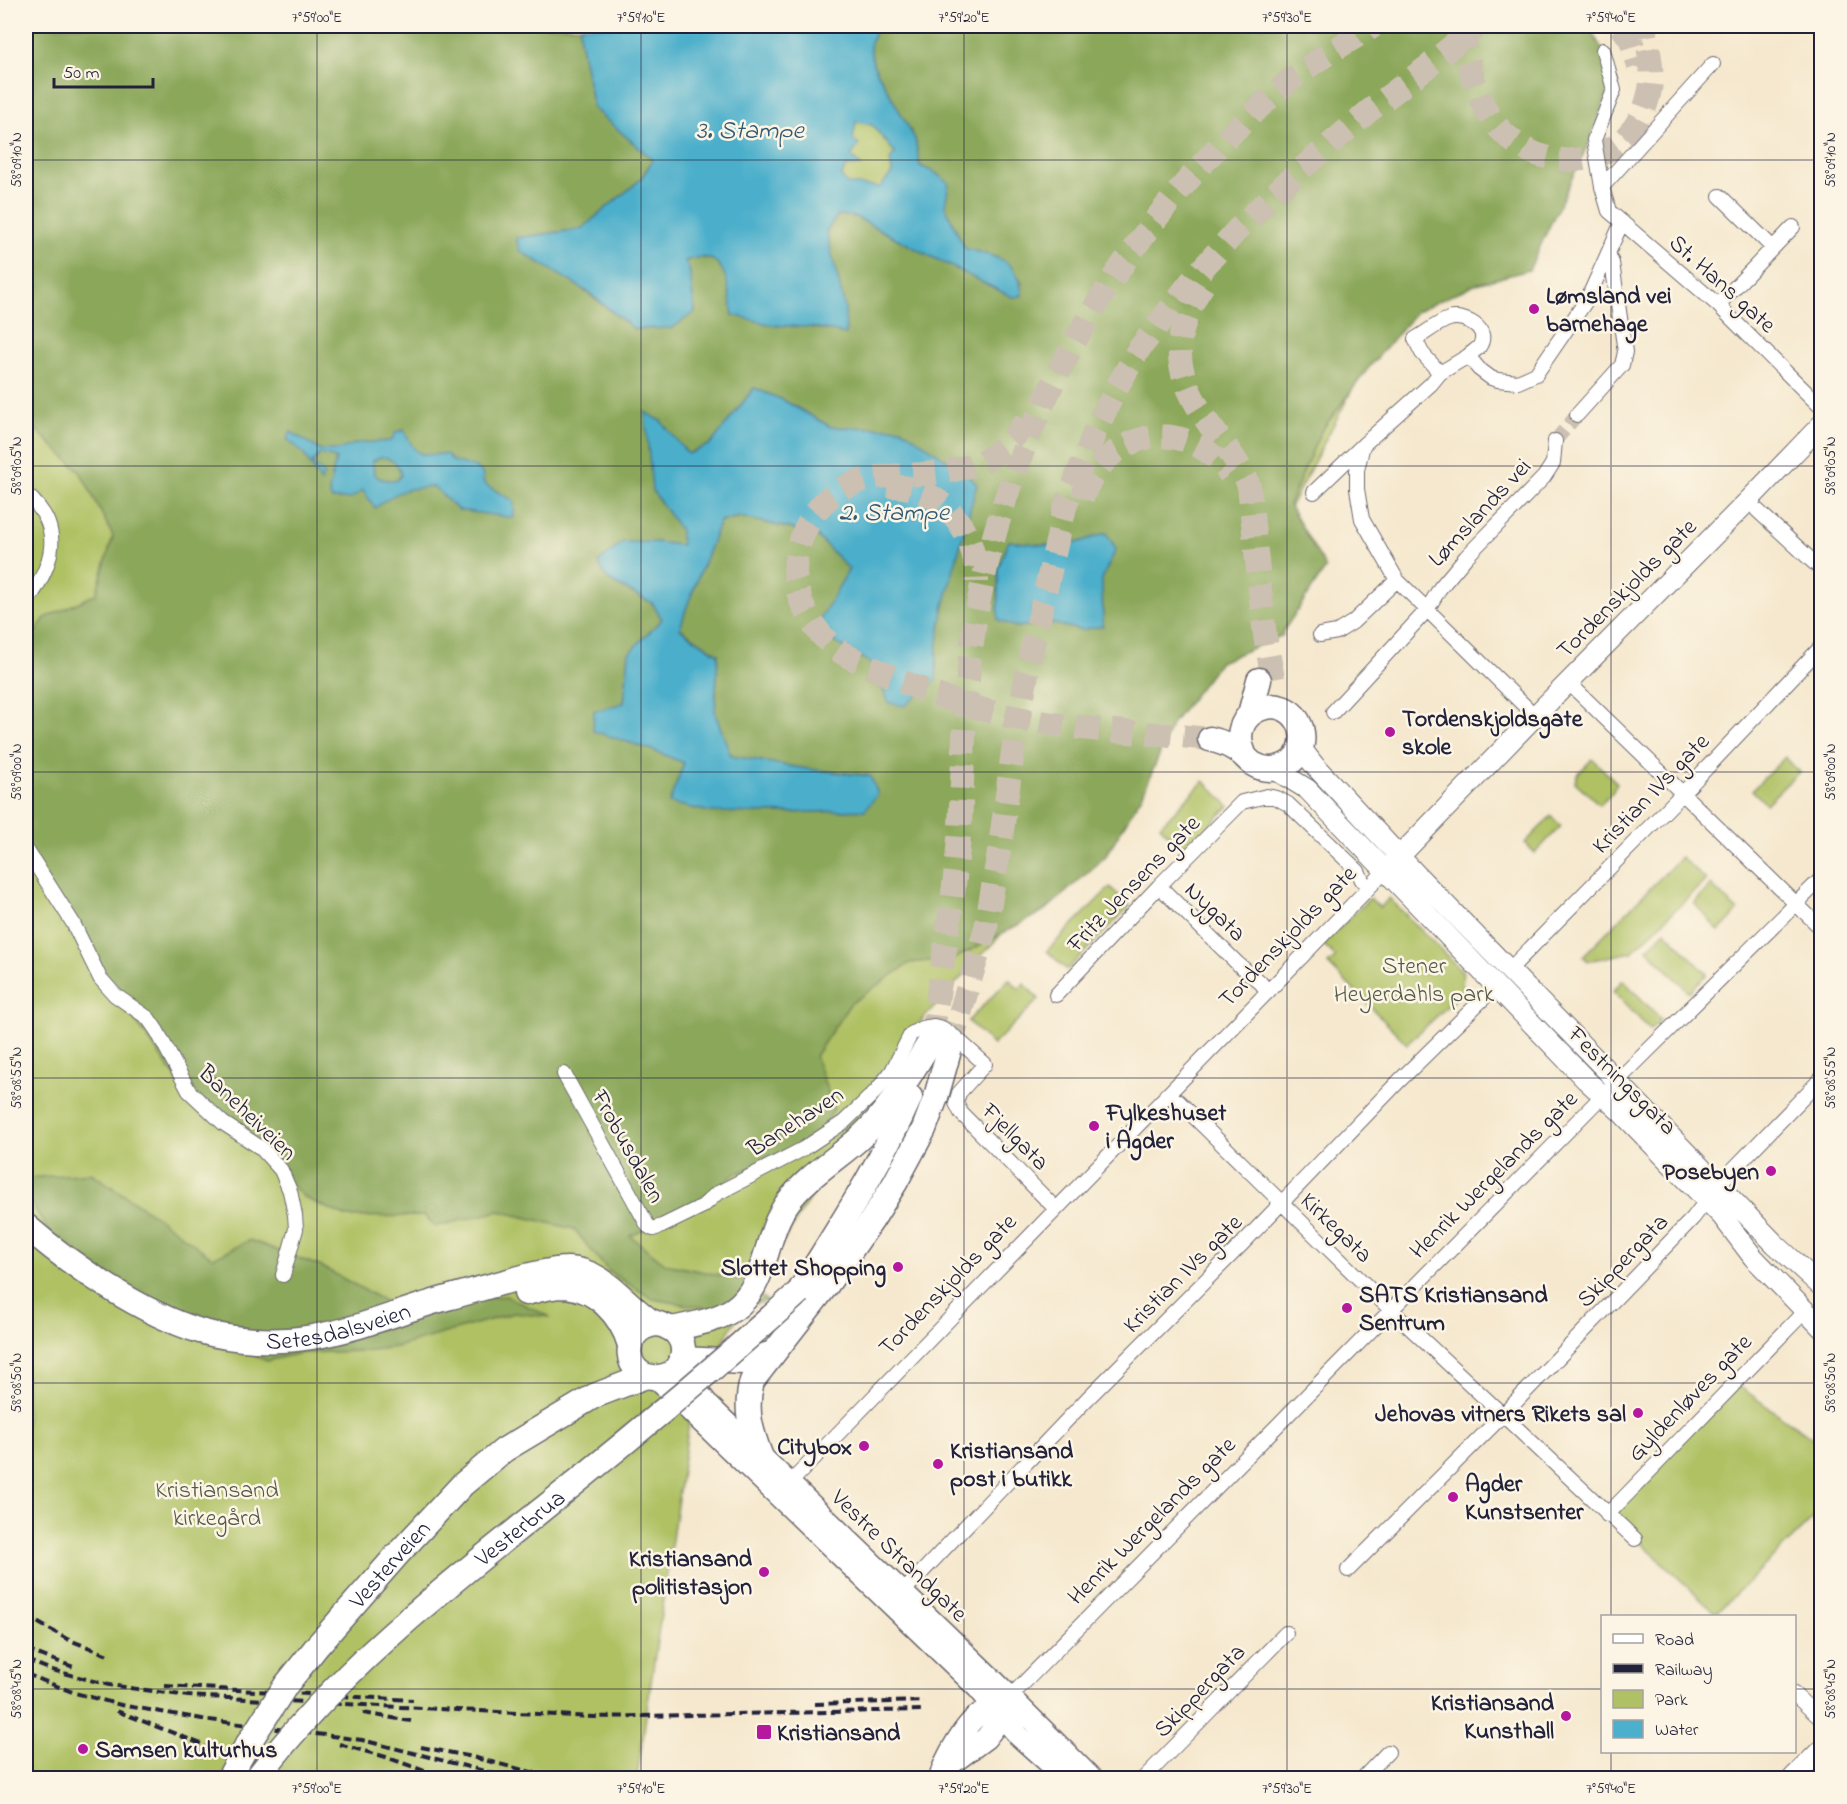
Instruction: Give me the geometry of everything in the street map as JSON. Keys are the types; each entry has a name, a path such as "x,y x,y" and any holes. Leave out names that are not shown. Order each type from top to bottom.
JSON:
{"highway":[{"path":"1244,754 1225,744 1210,732 1247,718 1259,708 1270,706 1286,710 1293,715 1302,730 1301,748 1291,762 1274,769 1260,767 1248,760 1244,754 1239,734 1247,718 1266,679 1286,710"},
{"path":"664,1326 682,1342 680,1362 669,1375 651,1377 637,1370 629,1350 639,1330 664,1326 710,1320 738,1306 753,1287 778,1218 788,1203 799,1190 863,1136 885,1113 941,1043"},
{"path":"762,1460 751,1431 748,1413 748,1394 752,1381 802,1320 895,1183 924,1129 936,1097 941,1043"},
{"name":"Vesterbrua","path":"256,1779 300,1725 342,1680 398,1627 681,1397 799,1292 860,1193 891,1137 921,1070 941,1043"},
{"name":"Setesdalsveien","path":"26,1226 95,1277 142,1305 191,1328 236,1338 288,1340 335,1332 435,1301 567,1268 587,1272 597,1277 632,1307 664,1326"},
{"name":"Setesdalsveien","path":"26,1244 69,1276 136,1318 185,1341 226,1352 274,1355 324,1350 412,1320 560,1286 583,1290 610,1308 624,1329 629,1350"},
{"name":"Vesterveien","path":"594,1396 629,1350"},
{"path":"680,1362 744,1362 773,1353"},
{"name":"Vesterveien","path":"229,1779 246,1747 286,1685 396,1556 462,1485 504,1450 594,1396 651,1377"}],"main road":[{"name":"Tordenskjolds gate","path":"1393,863 1821,424"},
{"path":"1301,748 1393,863"},
{"path":"1274,769 1307,789 1393,863"},
{"name":"Festningsgata","path":"1393,863 1510,969 1618,1082 1712,1192 1722,1216 1753,1257 1821,1328"},
{"name":"Festningsgata","path":"1393,863 1400,888 1603,1095 1712,1192 1775,1244 1821,1287"},
{"name":"Vestre Strandgate","path":"680,1362 687,1379 709,1407 990,1677 1019,1736 1066,1779"},
{"name":"Vestre Strandgate","path":"651,1377 978,1688 1003,1704 1091,1779"},
{"path":"941,1774 986,1738 996,1725 1003,1704"},
{"path":"1793,1779 1821,1749"}],"street":[{"name":"St. Hans gate","path":"1603,50 1614,90 1594,140 1602,187 1609,211 1718,305 1821,408"},
{"path":"1602,187 1713,64"},
{"path":"1720,196 1773,248"},
{"path":"1468,356 1491,378 1508,383 1518,382 1536,374 1588,298 1622,222"},
{"path":"1718,305 1793,227"},
{"path":"1577,414 1622,365 1624,359 1625,352 1612,263 1608,253"},
{"path":"1314,492 1431,384 1440,373 1480,346 1482,337 1479,328 1473,322 1450,319 1415,339 1422,353 1440,373"},
{"name":"Lømslands vei","path":"1333,712 1427,610 1440,588 1466,557 1544,477 1552,462 1555,441"},
{"name":"Lømslands vei","path":"1363,445 1357,480 1362,519 1397,580 1535,716"},
{"path":"26,494 46,518 52,533 52,547 45,572 26,603"},
{"path":"1756,510 1821,570"},
{"path":"1320,635 1337,632 1353,622 1397,580"},
{"name":"Kristian IVs gate","path":"1510,969 1682,794 1821,646"},
{"path":"1569,683 1821,929"},
{"name":"Fritz Jensens gate","path":"1056,995 1242,802 1267,796 1288,804 1358,871 1362,880"},
{"name":"Baneheiveien","path":"26,849 73,923 100,978 116,995 148,1018 158,1031 189,1091 223,1123 261,1148 281,1170 290,1191 296,1229 283,1275"},
{"name":"Tordenskjolds gate","path":"789,1484 1393,863"},
{"name":"Henrik Wergelands gate","path":"1003,1704 1603,1095 1821,878"},
{"name":"Nygata","path":"1159,886 1268,992"},
{"name":"Kristian IVs gate","path":"902,1593 1087,1399 1282,1204 1399,1081 1496,986"},
{"name":"Banehaven","path":"662,1226 703,1206 716,1194 803,1149 844,1122 876,1091 892,1071 911,1034 922,1028 934,1026 942,1028 985,1064"},
{"name":"Fjellgata","path":"985,1064 959,1094 957,1103 961,1113 1056,1209"},
{"name":"Frobusdalen","path":"564,1074 648,1226 653,1229 662,1226"},
{"name":"Skippergata","path":"1348,1570 1503,1415 1693,1218 1712,1192 1821,1078"},
{"name":"Kirkegata","path":"1166,1095 1178,1101 1391,1310 1635,1539"},
{"name":"Gyldenløves gate","path":"1607,1515 1805,1311"},
{"name":"Skippergata","path":"1144,1779 1286,1633"},
{"path":"1796,1697 1821,1720"},
{"path":"1363,1779 1388,1752"}],"green space":[{"name":"Kristiansand kirkegård","path":"26,26 1580,26 1392,314 1218,644 1129,796 909,1034 694,1389 637,1778 26,1778"},
{"path":"26,26 580,26 580,39 593,108 653,160 640,180 581,229 516,238 634,329 672,328 695,312 689,268 685,261 699,258 710,259 718,263 723,271 727,280 733,315 845,333 845,308 826,231 838,215 856,217 1012,296 1022,283 1016,274 1011,267 998,258 965,249 945,206 934,172 920,166 915,139 873,64 870,46 877,26 1588,26 1601,47 1613,79 1590,140 1529,270 1476,284 1417,311 1366,371 1320,433 1289,505 1326,568 1282,633 1283,635 1220,662 1172,724 1143,794 1105,857 1046,910 956,958 910,963 850,1004 815,1056 834,1109 813,1142 735,1174 693,1208 630,1236 666,1264 743,1280 767,1301 730,1312 653,1299 609,1272 574,1229 499,1211 434,1227 426,1216 347,1217 305,1198 251,1145 191,1099 100,971 26,850 26,645 45,618 96,594 113,536 81,473 26,420","holes":["754,388 783,400 831,427 901,428 976,484 943,609 937,649 889,703 874,665 815,630 849,569 815,534 740,517 720,521 686,609 680,628 718,654 715,713 731,756 807,769 870,776 865,810 786,813 711,812 669,803 684,763 652,750 594,711 624,703 629,653 662,619 652,603 608,580 655,542 681,545 681,530 652,490 661,421 687,454 711,444","1106,533 1116,549 1102,579 1103,626 1081,630 1050,623 1016,627 1009,541 1053,546 1080,542"]},
{"path":"1785,757 1799,772 1766,804 1752,790"},
{"path":"1592,759 1617,783 1612,793 1600,805 1575,782 1577,775"},
{"path":"1204,781 1229,806 1184,851 1160,826"},
{"path":"1551,816 1561,826 1535,853 1525,843"},
{"path":"1681,857 1706,880 1632,952 1588,961 1583,956"},
{"path":"1711,885 1738,911 1719,931 1694,903"},
{"path":"1110,887 1130,906 1067,970 1047,951"},
{"name":"Stener Heyerdahls park","path":"1370,898 1380,908 1389,898 1463,972 1462,987 1465,990 1407,1044 1328,964 1336,957 1323,944"},
{"path":"1665,931 1707,974 1689,992 1647,949"},
{"path":"1009,979 1019,989 1024,984 1039,999 993,1045 968,1021"},
{"path":"1623,980 1661,1019 1650,1030 1613,991"},
{"path":"91,1173 153,1214 213,1258 250,1240 322,1267 388,1303 423,1293 429,1303 506,1296 550,1317 514,1313 396,1347 364,1351 300,1353 267,1361 83,1282 26,1196 26,1178"},
{"path":"1739,1386 1821,1443 1821,1511 1716,1613 1608,1512"}],"water":[{"name":"3. Stampe","path":"580,26 877,26 870,46 873,64 915,139 920,166 934,172 949,183 945,207 965,248 996,257 1011,266 1020,283 1022,296 1012,297 856,217 838,215 826,231 845,308 846,334 818,328 772,325 733,315 723,271 718,263 710,259 699,258 685,261 689,268 695,312 672,328 634,329 588,292 520,251 516,238 581,229 640,180 653,160 593,108 580,39","holes":["856,122 872,125 895,153 890,159 892,173 880,187 847,184 841,176 847,166 861,166 851,156 859,145 853,140"]},
{"name":"2. Stampe","path":"754,388 783,400 831,427 901,428 964,472 977,484 943,609 937,649 936,680 905,706 889,703 874,665 814,630 849,569 815,534 740,517 720,521 686,609 680,629 718,654 715,713 731,756 807,769 870,776 878,794 865,810 786,813 711,812 669,803 684,763 593,731 594,711 624,703 629,653 662,619 652,603 608,580 598,563 623,542 681,545 680,530 652,490 645,412 661,421 688,454 711,444"},
{"path":"404,430 412,446 419,453 447,454 452,461 475,467 482,472 484,484 514,501 514,518 458,510 434,487 402,491 375,508 363,490 350,499 331,499 329,491 336,458 320,454 312,464 324,474 321,482 303,453 287,439 291,432 320,450 339,450 357,443 391,441 396,432","holes":["381,457 392,460 399,468 401,475 396,481 381,479 374,474 373,461"]},
{"path":"1106,533 1116,549 1102,579 1103,626 1081,630 1050,623 1016,627 998,620 998,568 1009,541 1053,546 1080,542"}],"tunnel":[{"path":"932,1039 958,852 967,687 973,632 996,531 1020,458 1051,387 1088,318 1131,253 1179,191 1231,134 1287,83 1318,60 1374,26"},
{"path":"1461,26 1476,87 1493,121 1512,140 1534,153 1557,159 1581,159 1604,153 1623,140 1639,120 1651,85 1650,60 1644,26"},
{"path":"950,1047 986,927 1029,662 1065,507 1096,429 1117,387 1139,349 1193,279 1238,229 1299,171 1369,111 1430,65 1476,26"},
{"path":"1621,26 1631,40 1639,66"},
{"path":"1203,285 1184,323 1180,341 1180,358 1183,374 1199,409 1237,462 1249,486 1265,636 1273,679"},
{"path":"1555,441 1577,415"},
{"path":"1026,421 1001,449 974,465 942,472 871,478 855,482 830,497 808,524 796,558 796,581 806,613 819,632 844,654 896,679 961,703 1052,724 1210,739"},
{"path":"1082,498 1094,474 1110,456 1128,444 1149,437 1170,437 1192,443 1212,455 1230,474"},
{"path":"887,486 907,487 924,493 940,502 953,514 971,545 977,582"}],"railway":[{"path":"26,1616 67,1639 108,1655"},
{"path":"26,1650 74,1667"},
{"path":"26,1660 52,1670 109,1685 188,1696 595,1717 924,1710"},
{"path":"26,1674 75,1693 121,1705 202,1719 362,1740 512,1778"},
{"path":"165,1686 413,1700"},
{"path":"815,1704 923,1701"},
{"path":"117,1711 214,1749"},
{"path":"363,1713 411,1721"},
{"path":"339,1744 386,1757 444,1778"},
{"path":"421,1747 468,1756 555,1778"}],"place":[{"name":"Lømsland vei barnehage","path":"1534,309"},
{"name":"Tordenskjoldsgate skole","path":"1390,732"},
{"name":"Fylkeshuset i Agder","path":"1094,1126"},
{"name":"Posebyen","path":"1771,1171"},
{"name":"Slottet Shopping","path":"898,1267"},
{"name":"SATS Kristiansand Sentrum","path":"1347,1308"},
{"name":"Jehovas vitners Rikets sal","path":"1638,1413"},
{"name":"Citybox","path":"864,1446"},
{"name":"Kristiansand post i butikk","path":"938,1464"},
{"name":"Agder Kunstsenter","path":"1453,1497"},
{"name":"Kristiansand politistasjon","path":"764,1572"},
{"name":"Kristiansand Kunsthall","path":"1566,1716"},
{"name":"Kristiansand","path":"764,1732"},
{"name":"Samsen kulturhus","path":"83,1749"}]}
